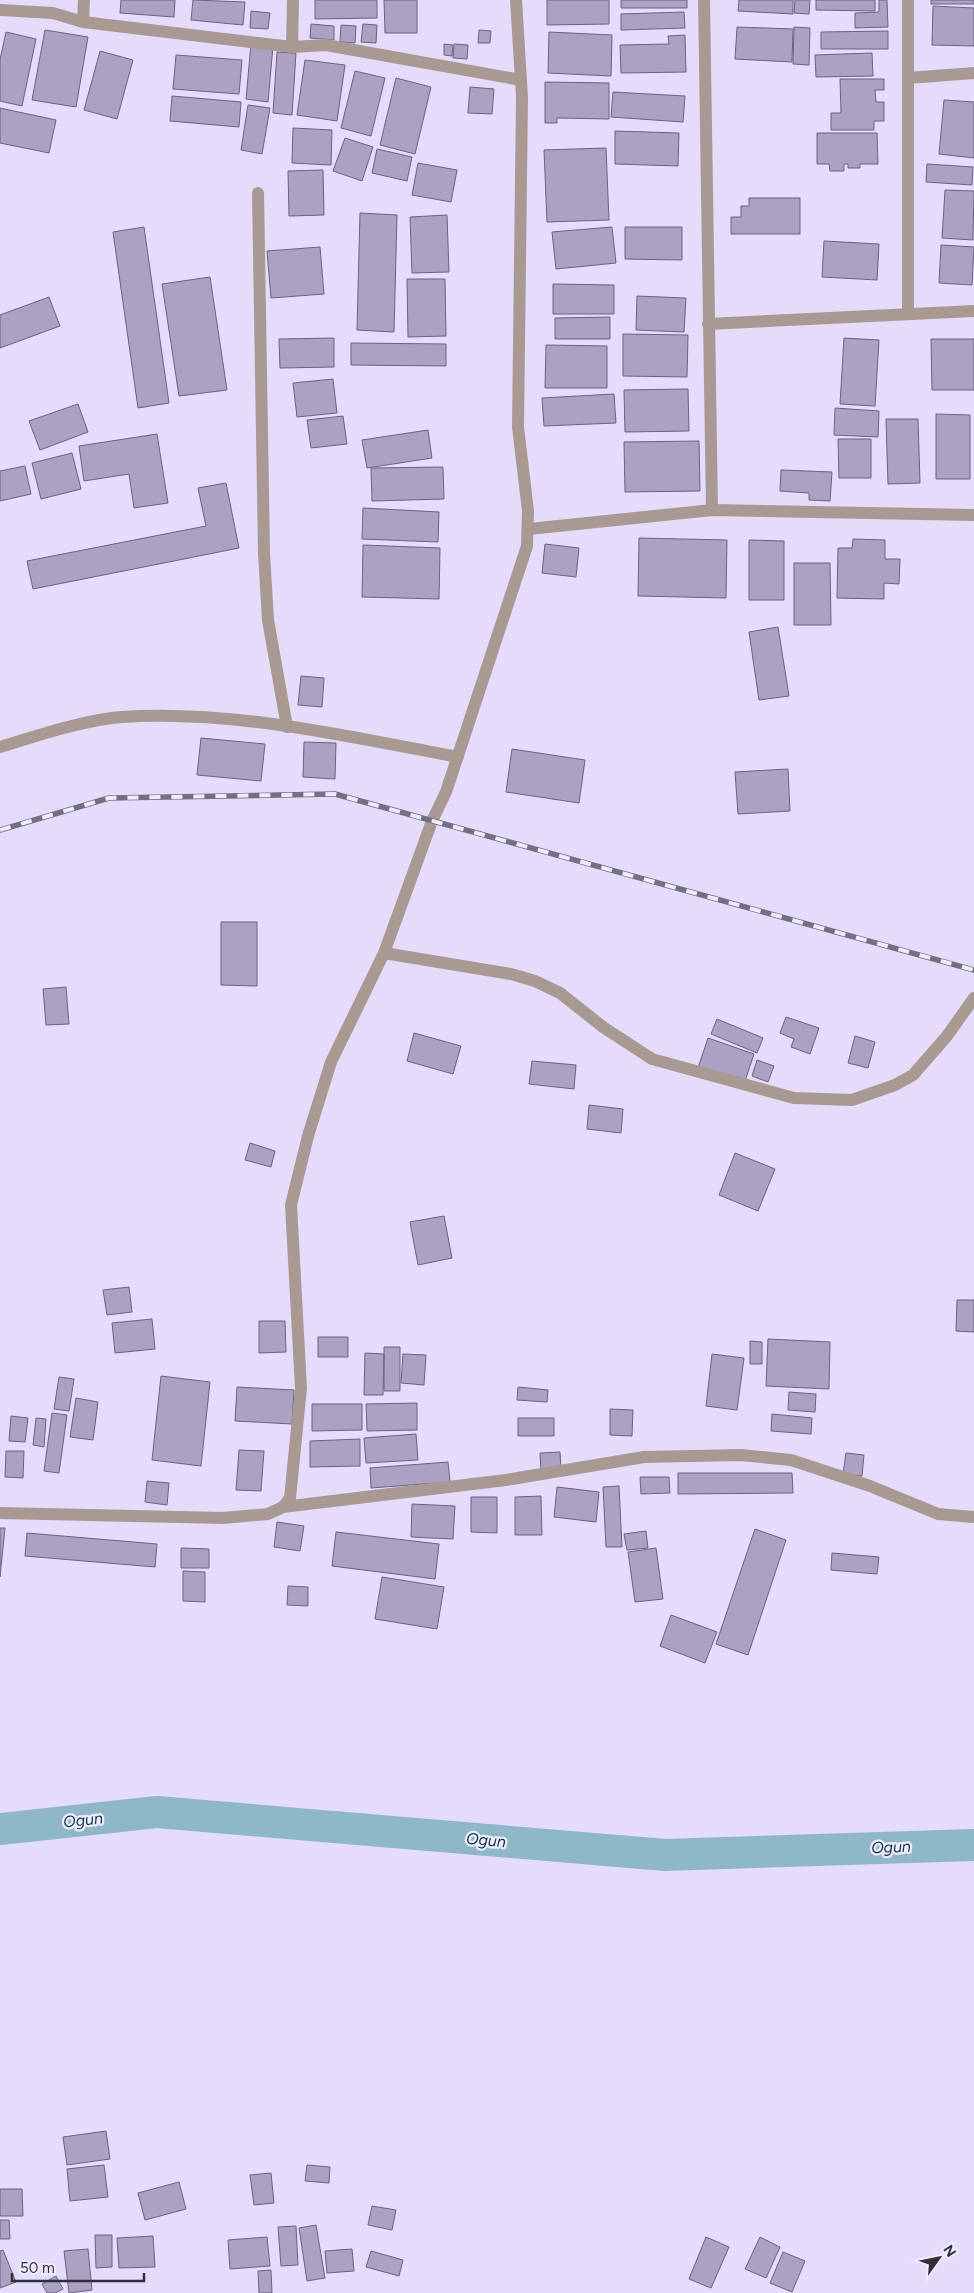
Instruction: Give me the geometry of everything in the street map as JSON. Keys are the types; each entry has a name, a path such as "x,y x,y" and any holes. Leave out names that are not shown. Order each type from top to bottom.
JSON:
{"street":[{"path":"83,22 84,0"},
{"path":"292,47 293,0"},
{"path":"283,1507 290,1498 301,1388 291,1205 308,1136 331,1062 384,953 458,756 519,574 528,529 518,428 521,80 516,0"},
{"path":"704,0 712,510"},
{"path":"908,0 908,314"},
{"path":"0,10 53,13 83,22 292,47 326,45 521,80"},
{"path":"908,78 974,73"},
{"path":"258,193 264,543 268,620 287,727"},
{"path":"708,324 974,311"},
{"path":"528,529 712,510 974,515"},
{"path":"0,748 47,732 119,717 179,716 287,727 458,756"},
{"path":"384,953 510,974 534,981 560,993 603,1027 652,1060 794,1098 852,1100 895,1085 913,1075 947,1036 974,998"},
{"path":"0,1513 223,1518 268,1514 283,1507 506,1480 644,1457 741,1455 791,1460 870,1486 938,1514 974,1517"}],"building":[{"path":"121,0 175,0 174,17 120,13"},
{"path":"193,0 245,2 243,25 191,20"},
{"path":"315,0 377,0 377,18 315,19"},
{"path":"384,0 417,0 417,33 385,33"},
{"path":"547,0 609,0 609,24 547,25"},
{"path":"621,0 687,0 687,8 621,8"},
{"path":"739,0 793,0 793,14 738,11"},
{"path":"795,0 810,0 809,14 794,13"},
{"path":"816,0 875,0 875,11 816,10"},
{"path":"879,0 887,0 888,27 855,28 855,13 879,12"},
{"path":"931,0 974,0 974,4 931,4"},
{"path":"933,6 974,8 974,46 932,45"},
{"path":"251,11 270,13 268,29 250,28"},
{"path":"684,12 685,28 621,30 621,14"},
{"path":"311,24 334,26 334,40 310,38"},
{"path":"363,24 377,25 376,43 361,42"},
{"path":"341,25 356,26 355,43 340,42"},
{"path":"737,27 793,29 792,62 735,59"},
{"path":"794,27 810,28 809,65 793,64"},
{"path":"45,30 88,37 76,107 32,100"},
{"path":"479,30 491,31 490,43 478,43"},
{"path":"888,31 888,49 821,49 821,32"},
{"path":"6,32 36,39 22,106 0,101 0,60"},
{"path":"549,32 612,35 611,76 548,73"},
{"path":"685,35 686,72 621,73 620,45 669,44 668,36"},
{"path":"251,44 273,46 268,102 246,99"},
{"path":"444,44 453,45 452,56 444,55"},
{"path":"454,44 468,45 467,59 453,58"},
{"path":"100,51 133,60 117,119 84,110"},
{"path":"277,52 296,53 292,115 273,113"},
{"path":"872,53 873,76 816,77 815,55"},
{"path":"176,55 242,60 239,94 173,89"},
{"path":"305,60 345,65 337,121 297,115"},
{"path":"355,71 385,78 371,136 341,128"},
{"path":"396,78 431,87 415,154 380,145"},
{"path":"840,79 884,79 884,90 875,90 876,102 884,102 884,121 874,121 874,130 831,130 831,113 841,113"},
{"path":"545,82 609,83 609,119 557,118 557,123 545,123"},
{"path":"470,87 494,89 492,114 468,113"},
{"path":"613,92 685,96 683,122 611,117"},
{"path":"172,96 241,102 239,127 170,121"},
{"path":"944,100 974,102 974,158 939,154"},
{"path":"248,105 270,108 262,154 241,150"},
{"path":"0,108 56,120 49,153 0,143"},
{"path":"293,128 332,130 331,165 292,163"},
{"path":"615,131 679,133 678,166 615,164"},
{"path":"817,133 877,133 878,164 860,164 860,168 848,168 848,164 844,164 844,171 830,171 829,164 817,164"},
{"path":"345,138 373,147 362,181 333,171"},
{"path":"606,148 609,220 547,222 544,150"},
{"path":"377,149 412,157 407,181 372,173"},
{"path":"418,163 457,170 451,202 412,195"},
{"path":"927,164 973,167 972,185 926,182"},
{"path":"323,170 324,215 289,216 288,171"},
{"path":"945,190 974,191 973,240 942,238"},
{"path":"749,198 800,198 800,234 731,234 731,217 741,217 741,206 749,206"},
{"path":"360,213 397,215 394,332 357,330"},
{"path":"447,215 449,272 412,273 410,217"},
{"path":"144,227 169,403 138,408 113,232"},
{"path":"612,227 616,263 556,269 552,232"},
{"path":"625,227 682,227 682,260 625,259"},
{"path":"824,241 879,244 877,280 822,277"},
{"path":"941,245 974,247 972,285 939,283"},
{"path":"320,247 324,294 271,298 267,251"},
{"path":"210,277 227,390 179,396 162,284"},
{"path":"407,279 445,279 446,336 408,337"},
{"path":"553,284 614,285 614,314 553,314"},
{"path":"637,296 686,298 684,332 636,330"},
{"path":"49,297 60,326 0,348 0,315"},
{"path":"610,317 610,339 555,339 555,318"},
{"path":"623,334 688,335 687,377 623,376"},
{"path":"334,338 334,367 280,368 279,339"},
{"path":"844,338 879,340 875,406 840,404"},
{"path":"931,339 974,339 974,390 932,390"},
{"path":"351,343 446,344 446,366 351,365"},
{"path":"546,345 607,346 607,388 545,388"},
{"path":"333,379 337,413 297,417 293,383"},
{"path":"688,389 689,431 625,432 624,390"},
{"path":"614,394 616,423 544,426 542,398"},
{"path":"78,404 88,432 40,450 29,421"},
{"path":"835,408 879,411 878,437 834,435"},
{"path":"936,414 970,415 970,479 936,479"},
{"path":"343,416 347,444 311,448 307,420"},
{"path":"886,419 918,419 920,483 888,484"},
{"path":"428,430 432,458 367,468 362,440"},
{"path":"157,434 168,503 134,508 129,474 84,481 79,446"},
{"path":"838,439 871,439 871,478 839,478"},
{"path":"699,441 700,491 625,492 624,442"},
{"path":"72,453 81,489 41,499 32,463"},
{"path":"25,466 31,494 0,501 0,471"},
{"path":"443,467 444,499 372,501 371,468"},
{"path":"781,470 832,472 830,501 809,500 809,493 780,491"},
{"path":"226,483 239,548 33,589 27,561 206,526 198,488"},
{"path":"363,508 439,512 438,542 362,539"},
{"path":"639,538 727,540 726,598 638,596"},
{"path":"853,539 885,540 885,559 900,559 899,584 884,583 884,599 837,598 838,548 852,548"},
{"path":"749,540 784,541 784,600 749,600"},
{"path":"545,544 579,548 576,577 542,573"},
{"path":"363,545 440,548 439,599 362,597"},
{"path":"794,563 830,563 831,625 794,625"},
{"path":"778,627 789,696 759,700 749,632"},
{"path":"301,676 324,678 322,707 298,705"},
{"path":"201,738 265,744 261,781 197,775"},
{"path":"304,742 336,743 335,779 303,777"},
{"path":"512,749 585,760 579,803 506,792"},
{"path":"788,769 790,811 738,814 735,772"},
{"path":"221,922 257,922 257,986 221,985"},
{"path":"66,987 69,1024 46,1025 43,989"},
{"path":"786,1017 819,1028 810,1054 791,1047 794,1039 780,1033"},
{"path":"717,1019 763,1038 757,1053 711,1034"},
{"path":"414,1033 461,1046 453,1074 407,1061"},
{"path":"855,1036 875,1042 868,1068 848,1063"},
{"path":"708,1038 754,1054 744,1084 698,1068"},
{"path":"757,1060 774,1066 768,1082 752,1076"},
{"path":"532,1061 576,1065 574,1089 529,1084"},
{"path":"589,1105 623,1109 621,1133 587,1129"},
{"path":"250,1143 275,1151 271,1167 245,1160"},
{"path":"735,1153 775,1169 758,1211 719,1195"},
{"path":"444,1216 452,1258 418,1265 410,1222"},
{"path":"129,1287 132,1312 107,1315 103,1290"},
{"path":"957,1300 974,1300 974,1332 956,1331"},
{"path":"152,1319 155,1349 115,1353 112,1323"},
{"path":"259,1321 285,1321 286,1352 259,1353"},
{"path":"318,1337 348,1337 348,1357 318,1357"},
{"path":"768,1339 830,1342 829,1389 766,1386"},
{"path":"750,1341 762,1342 762,1364 750,1364"},
{"path":"384,1347 400,1347 400,1391 384,1391"},
{"path":"365,1353 384,1354 383,1395 364,1395"},
{"path":"403,1354 426,1355 424,1385 401,1383"},
{"path":"712,1354 744,1358 737,1410 706,1406"},
{"path":"161,1376 210,1382 201,1466 152,1460"},
{"path":"59,1377 74,1379 69,1411 54,1409"},
{"path":"237,1387 294,1390 292,1424 235,1421"},
{"path":"518,1387 548,1390 547,1402 517,1400"},
{"path":"789,1392 816,1394 815,1412 788,1410"},
{"path":"76,1398 98,1402 93,1440 70,1437"},
{"path":"417,1403 417,1430 367,1431 366,1404"},
{"path":"312,1404 362,1404 362,1430 312,1431"},
{"path":"610,1409 633,1410 632,1436 610,1435"},
{"path":"52,1413 67,1415 59,1473 44,1471"},
{"path":"772,1414 812,1418 811,1434 771,1431"},
{"path":"11,1416 28,1418 25,1442 9,1441"},
{"path":"36,1418 46,1419 44,1447 33,1445"},
{"path":"518,1418 554,1418 554,1436 518,1436"},
{"path":"416,1434 418,1460 366,1463 364,1438"},
{"path":"360,1439 360,1466 310,1467 310,1441"},
{"path":"239,1450 264,1451 261,1491 236,1490"},
{"path":"6,1451 24,1451 23,1478 5,1477"},
{"path":"560,1452 561,1469 541,1470 540,1453"},
{"path":"846,1453 864,1455 862,1476 843,1474"},
{"path":"448,1462 450,1482 371,1488 370,1468"},
{"path":"678,1473 792,1473 793,1493 678,1494"},
{"path":"640,1477 669,1477 670,1493 641,1494"},
{"path":"147,1481 169,1483 167,1505 145,1502"},
{"path":"619,1486 622,1547 606,1547 603,1487"},
{"path":"557,1487 599,1492 596,1522 554,1517"},
{"path":"541,1496 542,1535 515,1535 515,1497"},
{"path":"471,1497 497,1497 497,1533 471,1532"},
{"path":"412,1504 455,1506 453,1539 411,1537"},
{"path":"277,1522 304,1526 300,1551 274,1547"},
{"path":"0,1528 5,1528 0,1577"},
{"path":"755,1529 786,1540 748,1655 716,1644"},
{"path":"646,1531 648,1548 627,1550 624,1534"},
{"path":"336,1532 439,1544 435,1579 332,1566"},
{"path":"27,1533 157,1544 155,1567 25,1556"},
{"path":"181,1548 209,1549 209,1568 181,1568"},
{"path":"656,1548 663,1599 635,1602 628,1552"},
{"path":"832,1553 879,1557 877,1574 831,1570"},
{"path":"183,1571 205,1572 205,1602 183,1601"},
{"path":"382,1577 444,1587 437,1629 375,1619"},
{"path":"288,1586 308,1587 308,1606 287,1605"},
{"path":"671,1615 717,1632 705,1663 660,1646"},
{"path":"106,2131 110,2159 67,2165 63,2137"},
{"path":"104,2165 108,2197 70,2201 67,2169"},
{"path":"307,2165 330,2167 329,2183 305,2181"},
{"path":"271,2173 274,2203 254,2205 250,2175"},
{"path":"179,2182 186,2209 145,2220 138,2193"},
{"path":"0,2189 22,2189 23,2216 0,2216"},
{"path":"372,2206 396,2210 392,2230 368,2225"},
{"path":"0,2220 9,2220 10,2239 0,2239"},
{"path":"316,2225 325,2278 307,2281 299,2228"},
{"path":"296,2226 298,2265 281,2266 278,2227"},
{"path":"95,2235 112,2235 112,2267 96,2268"},
{"path":"153,2236 155,2267 119,2268 117,2238"},
{"path":"267,2237 270,2266 230,2269 228,2240"},
{"path":"706,2237 729,2247 711,2288 689,2279"},
{"path":"760,2237 780,2247 766,2278 745,2269"},
{"path":"88,2249 92,2290 69,2293 64,2251"},
{"path":"352,2249 354,2271 327,2273 325,2251"},
{"path":"3,2250 16,2282 0,2288 0,2251"},
{"path":"371,2251 403,2260 399,2276 366,2267"},
{"path":"783,2252 805,2261 792,2292 770,2283"},
{"path":"271,2270 272,2293 259,2293 258,2271"},
{"path":"56,2276 63,2289 55,2293 47,2293 42,2284"}],"waterway":[{"name":"Ogun","path":"0,1829 157,1812 665,1855 974,1845"}],"railway":[{"path":"0,830 109,798 335,794 974,970"}]}
